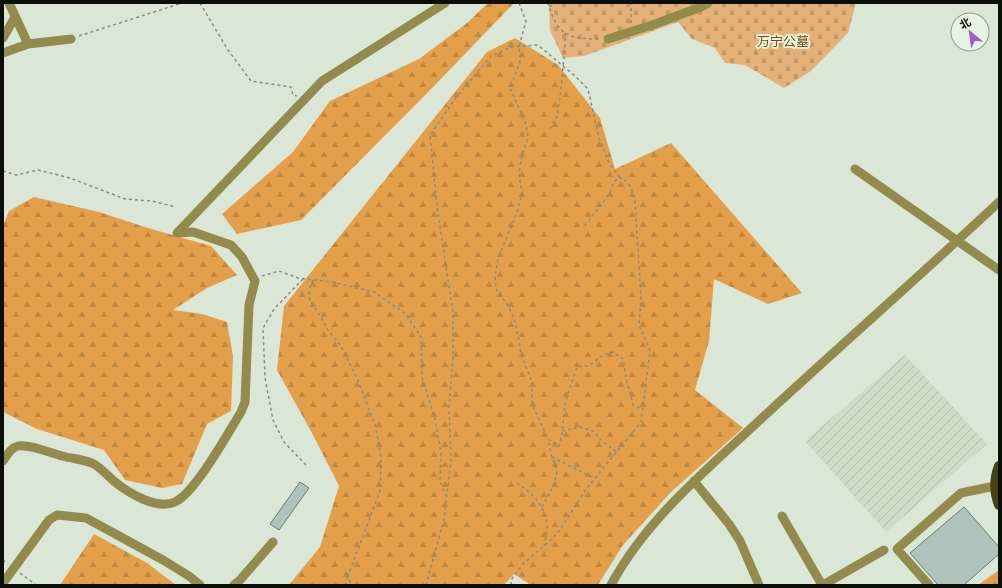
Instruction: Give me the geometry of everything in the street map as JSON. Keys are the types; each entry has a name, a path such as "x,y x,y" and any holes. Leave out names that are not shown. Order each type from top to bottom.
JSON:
{"main road":[{"path":"999,466 995,486 999,505"}],"street":[{"path":"9,3 28,44"},
{"path":"3,461 11,449 17,446 84,460 95,465 115,482 140,498 158,505 169,505 177,501 190,490 242,412 246,402 249,305 256,281 242,257 231,245 193,232 177,233 322,81 445,3"},
{"path":"608,39 701,8 708,3"},
{"path":"3,38 15,17"},
{"path":"3,53 28,44 71,39"},
{"path":"855,169 999,270"},
{"path":"612,585 633,549 656,521 694,481 999,202"},
{"path":"694,481 740,541 759,585"},
{"path":"929,585 897,549 960,493 995,486"},
{"path":"3,583 49,520 57,515 86,518 163,560 189,576 200,585"},
{"path":"782,516 822,585 884,550"},
{"path":"234,585 273,542"}],"path":[{"path":"71,39 182,3"},
{"path":"200,3 228,50 251,82 291,87 293,95 304,100"},
{"path":"519,3 526,21 519,47 521,59 510,88 526,124 528,137 522,155 519,173 522,194 516,215 498,259 495,276 496,289 509,307 516,324 521,354 532,382 532,404 548,439 557,471 554,485 542,507"},
{"path":"548,3 557,23 565,33 583,39 608,39"},
{"path":"549,8 554,3"},
{"path":"630,32 631,3"},
{"path":"550,129 557,116 565,33"},
{"path":"426,585 444,519 451,459 449,407 453,356 453,313 436,206 430,135 458,95 491,56 511,47 538,45 588,89 598,138 608,161 619,177 627,180 632,187 635,202 641,298 639,325 650,351 642,422 587,488 560,531 523,564 511,580 511,585"},
{"path":"3,171 16,174 38,170 70,178 125,200 152,201 176,207"},
{"path":"583,228 610,193 614,182 619,177"},
{"path":"254,278 279,271 298,278 332,282 374,292 406,314 421,337 422,376 435,419 441,453 440,481 446,498"},
{"path":"303,279 274,309 263,328 265,378 273,420 284,442 306,465"},
{"path":"313,280 310,290 310,301 327,329 341,346 357,378 376,428 381,458 380,490 345,585"},
{"path":"548,439 559,446 565,406 577,368 588,366 603,355 613,352 623,359 633,405 643,409"},
{"path":"562,431 580,427 593,431 602,442 617,452"},
{"path":"552,457 595,479"},
{"path":"517,483 531,492 542,507 547,525 544,546"},
{"path":"348,576 351,585"}],"shaded area":[{"path":"905,355 987,444 886,532 805,441"}],"green space":[{"path":"488,3 514,3 301,220 237,234 222,214 293,152 330,101 419,59 467,23"},
{"name":"万宁公墓","path":"549,3 856,3 848,33 811,71 784,88 745,65 725,63 715,48 692,39 678,22 584,56 563,58 550,30"},
{"path":"515,38 558,65 600,118 615,169 671,143 802,293 768,304 714,279 709,341 695,390 743,428 671,492 623,545 598,585 531,585 514,574 504,585 289,585 320,547 339,486 277,370 284,306 487,52"},
{"path":"34,197 99,212 211,246 237,275 207,288 173,310 202,314 227,322 233,356 231,411 207,424 182,484 162,488 125,480 104,450 37,429 3,412 3,226 9,211"},
{"path":"94,534 147,563 176,585 60,585"},
{"path":"999,570 999,585 978,585"}],"building":[{"path":"300,482 309,488 279,530 270,524"},
{"path":"964,507 999,547 999,554 964,585 938,585 910,553"}]}
